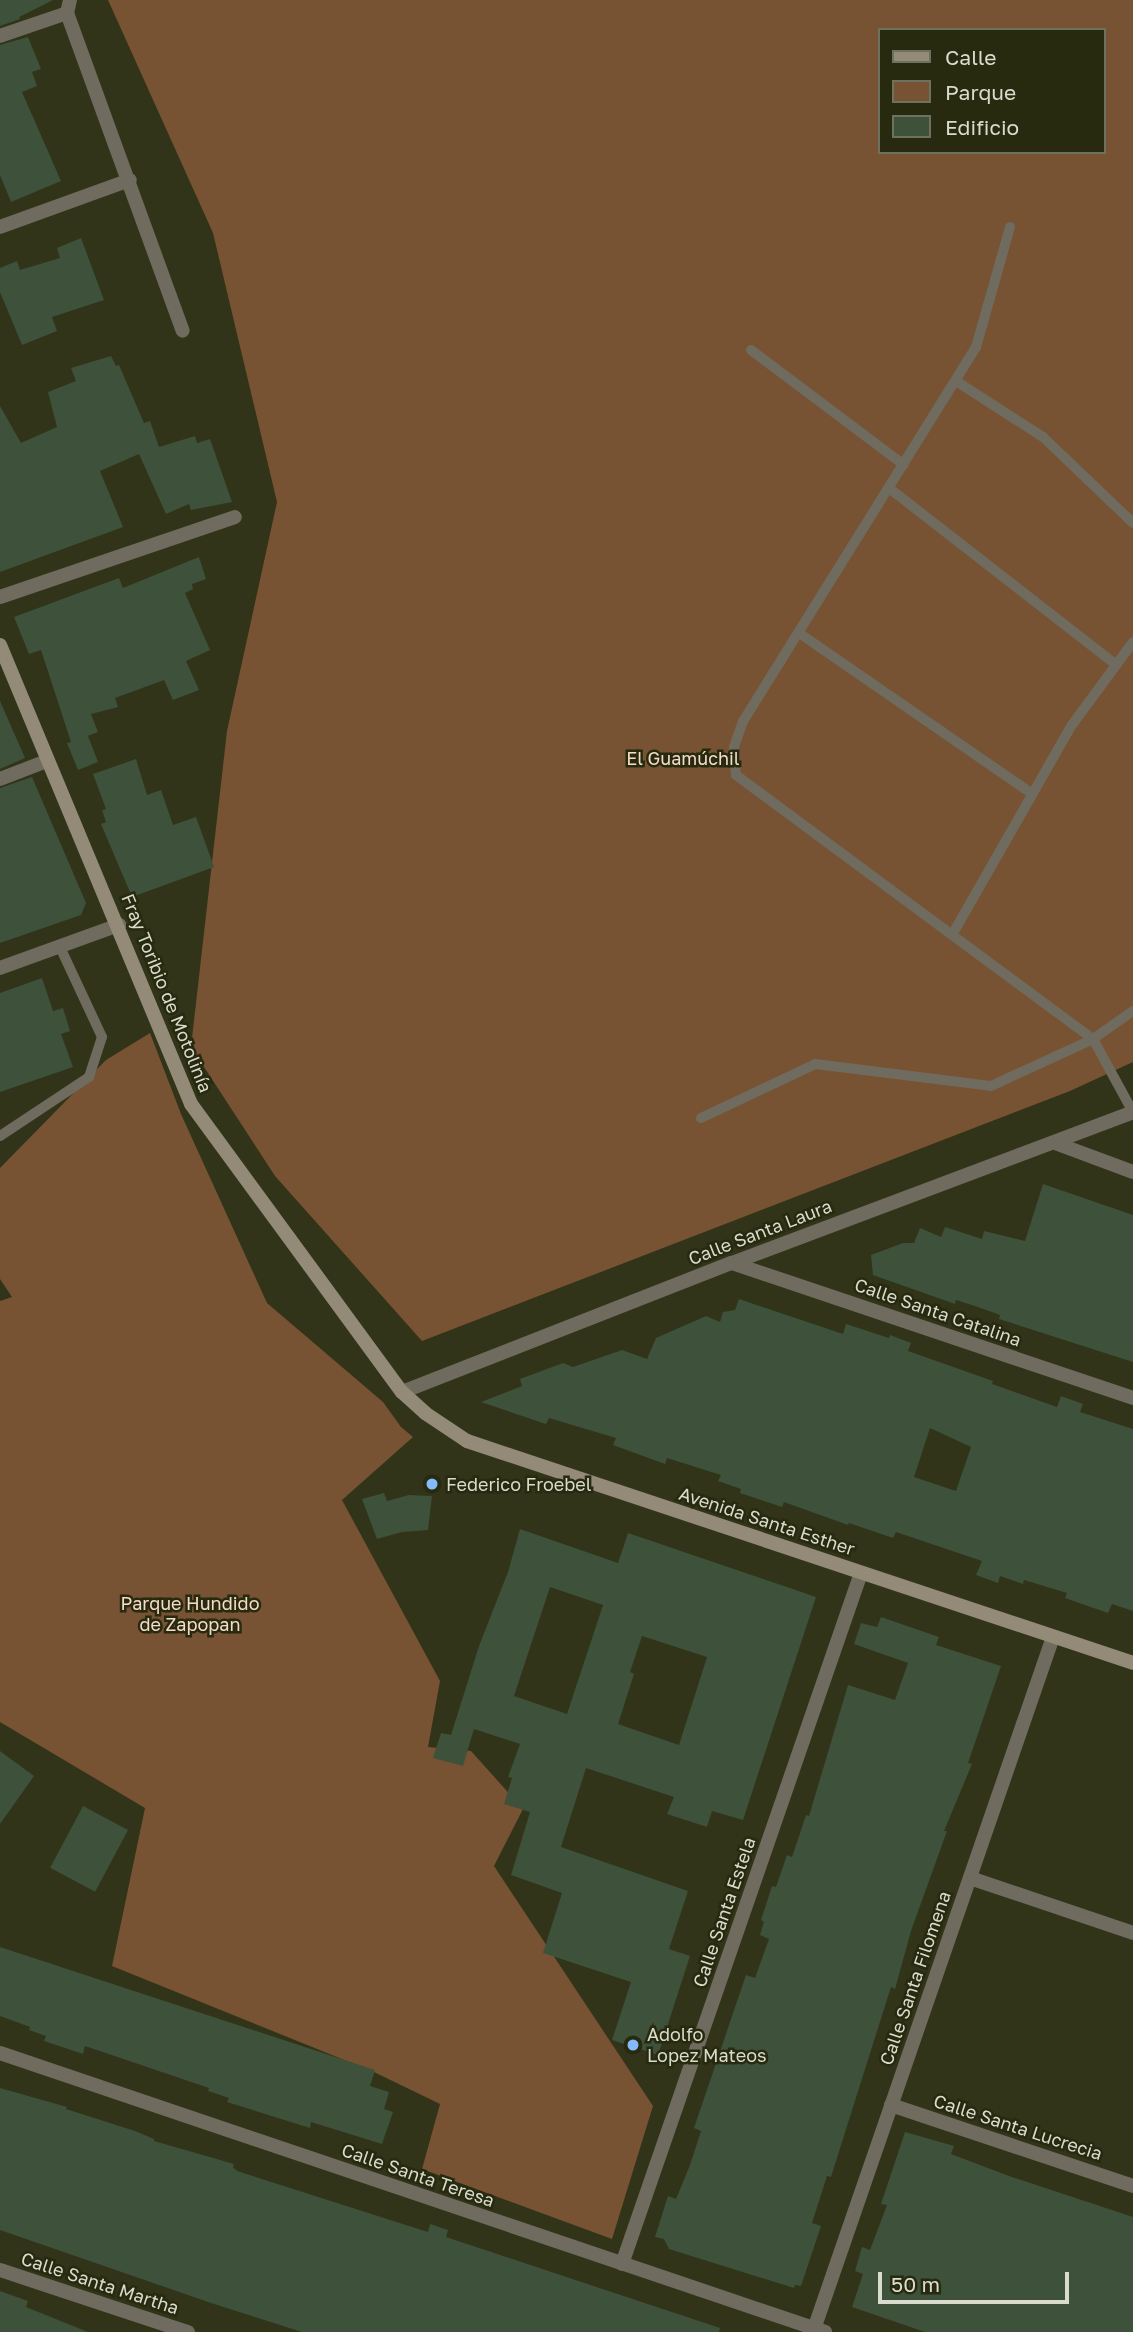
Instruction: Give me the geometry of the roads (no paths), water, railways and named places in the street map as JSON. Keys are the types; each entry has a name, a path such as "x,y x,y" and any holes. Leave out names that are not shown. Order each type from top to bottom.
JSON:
{"street":[{"path":"0,36 68,6 183,331"},
{"path":"0,227 130,180"},
{"path":"0,597 235,517"},
{"name":"Fray Toribio de Motolinía","path":"0,645 47,761 119,925 191,1104 402,1392"},
{"path":"0,779 47,761"},
{"path":"0,968 119,925"},
{"name":"Calle Santa Laura","path":"402,1392 732,1263 1133,1112"},
{"path":"1055,1143 1133,1172"},
{"name":"Calle Santa Catalina","path":"732,1263 1133,1398"},
{"name":"Avenida Santa Esther","path":"402,1392 436,1424 467,1441 1133,1663"},
{"name":"Calle Santa Estela","path":"622,2264 861,1573"},
{"name":"Calle Santa Filomena","path":"818,2331 891,2105 1053,1637"},
{"path":"970,1878 1133,1933"},
{"name":"Calle Santa Teresa","path":"0,2053 818,2331"},
{"name":"Calle Santa Lucrecia","path":"891,2105 1133,2186"},
{"name":"Calle Santa Martha","path":"0,2270 188,2332"}],"lane":[{"path":"1010,227 976,347 743,721 734,747 736,775 1093,1039 1133,1112"},
{"path":"751,350 904,465"},
{"path":"956,381 1043,437 1133,523"},
{"path":"889,488 1116,666"},
{"path":"799,633 1032,794"},
{"path":"952,935 1072,725 1133,642"},
{"path":"0,1136 89,1077 102,1037 60,947"},
{"path":"701,1118 815,1065 991,1086 1093,1039 1133,1011"}],"place":[{"name":"Federico Froebel","path":"432,1484"},
{"name":"Adolfo Lopez Mateos","path":"633,2045"}],"park label":[{"name":"El Guamúchil","path":"683,758"},
{"name":"Parque Hundido de Zapopan","path":"190,1614"}]}
